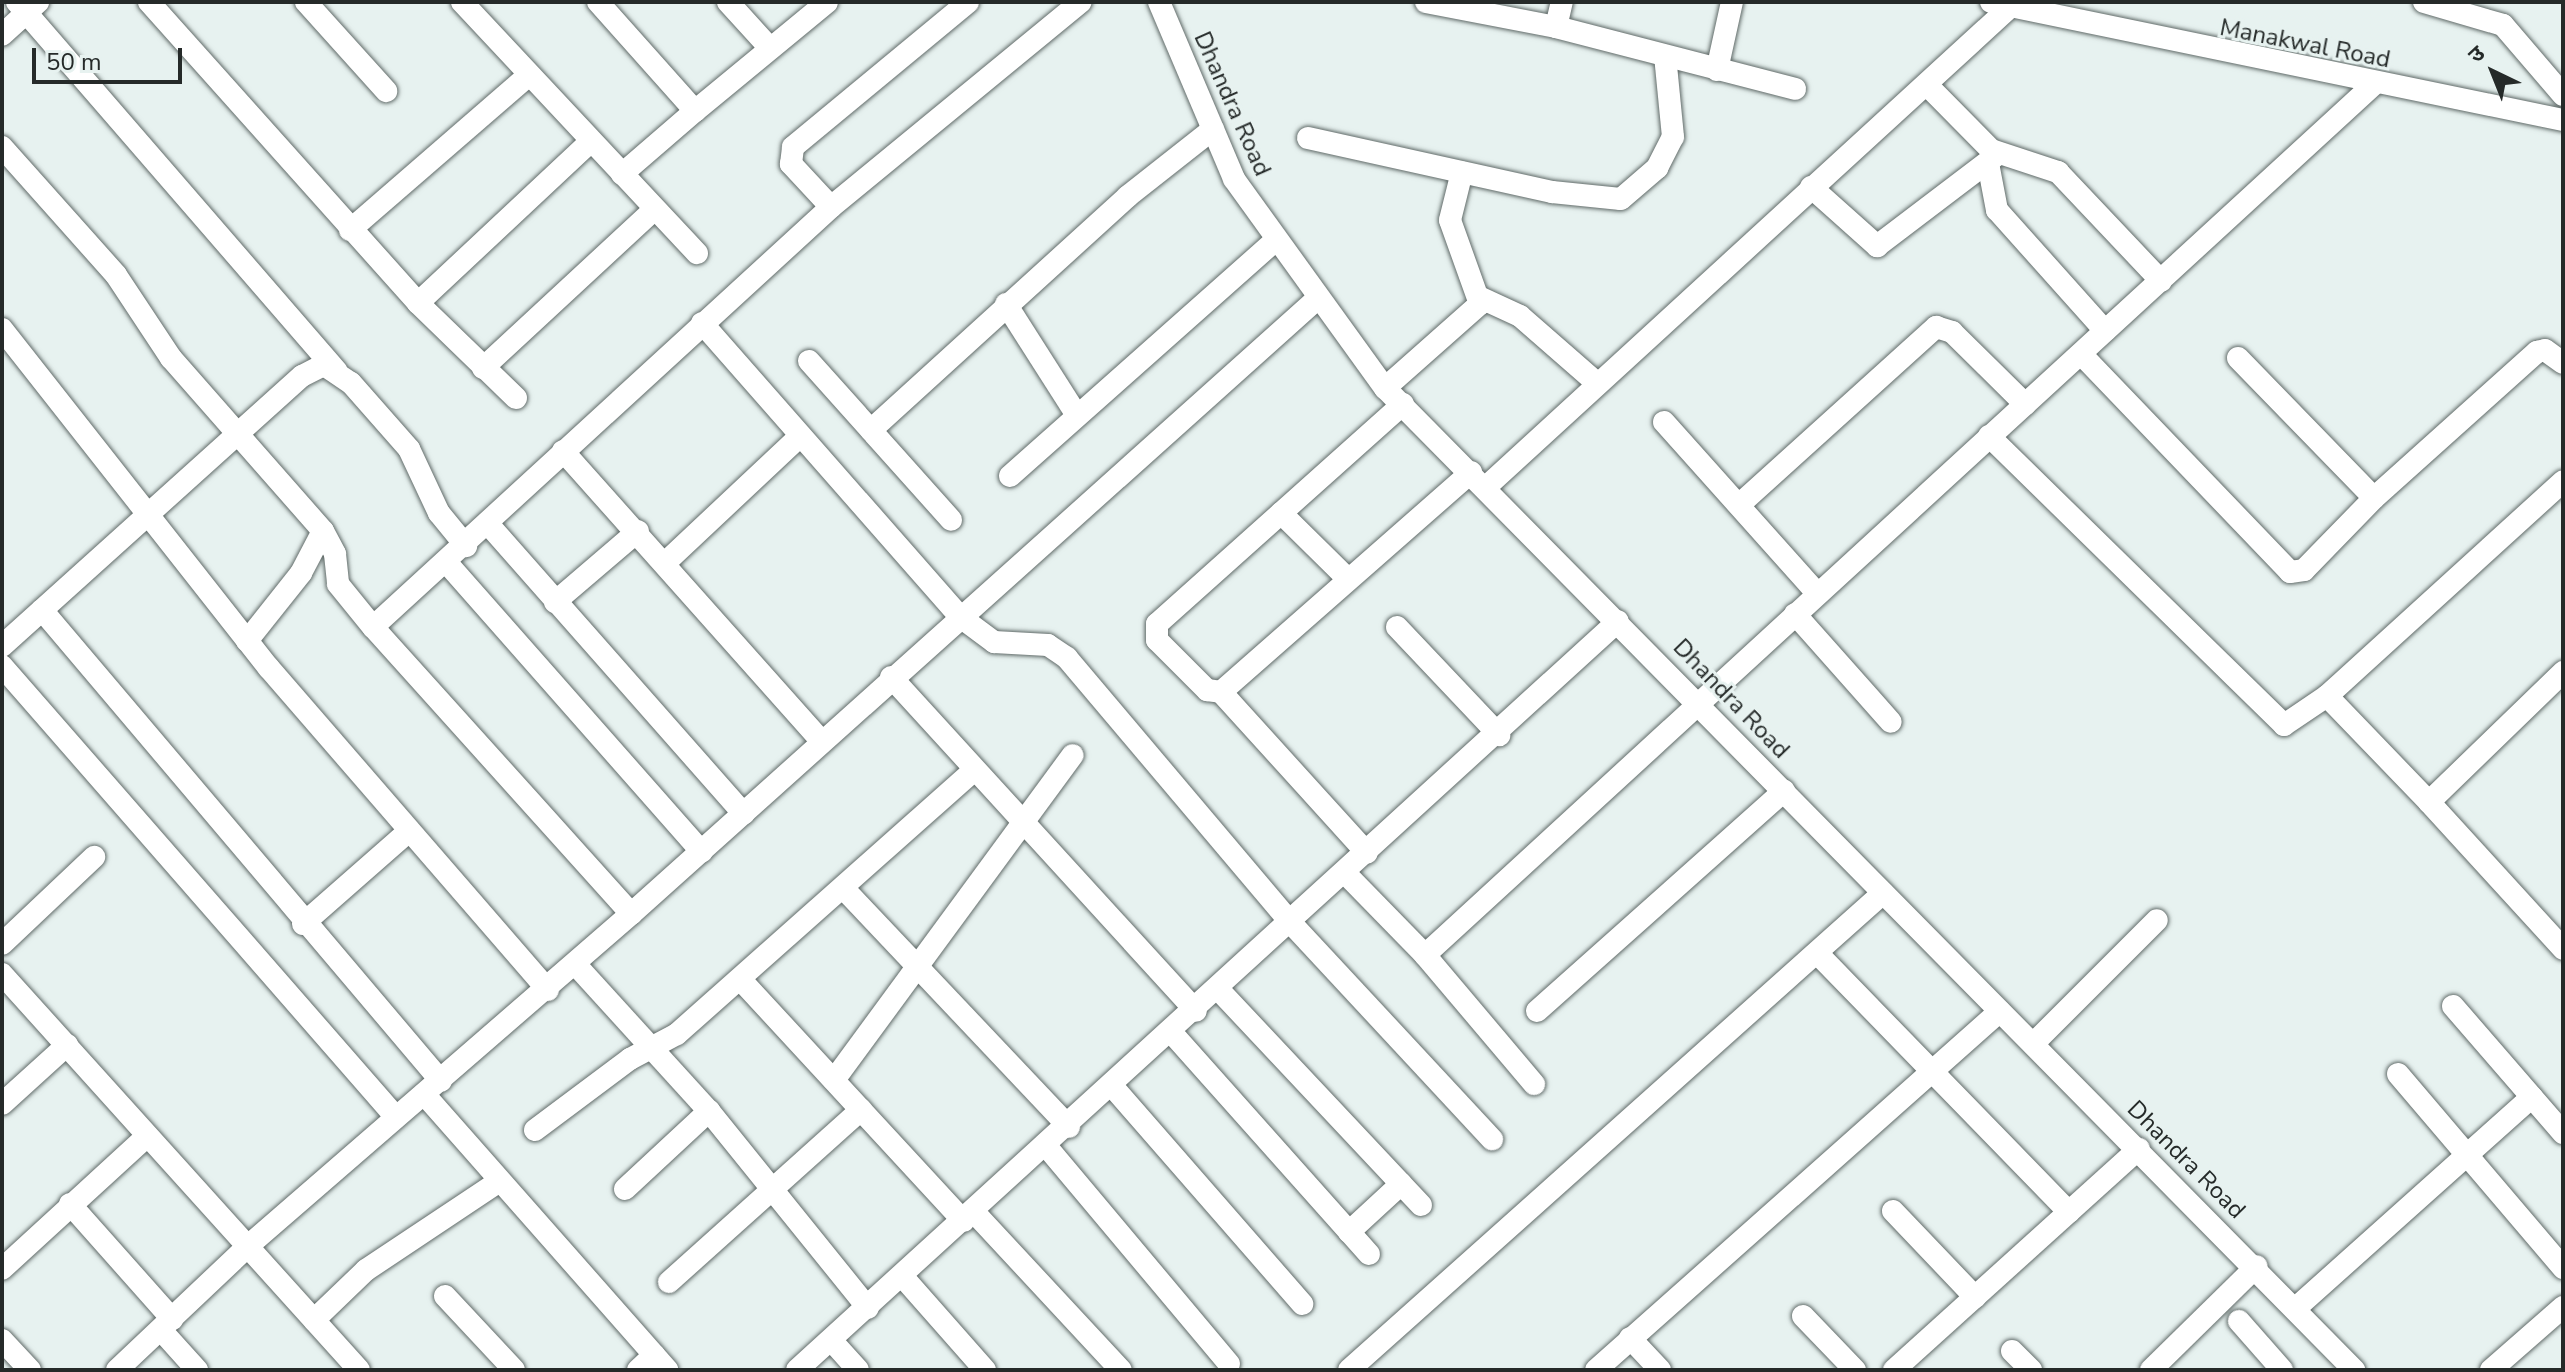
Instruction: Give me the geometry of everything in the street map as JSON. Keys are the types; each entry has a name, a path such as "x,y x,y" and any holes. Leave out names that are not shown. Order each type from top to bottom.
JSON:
{"street":[{"path":"149,2 350,230 418,303 516,398"},
{"path":"306,2 386,91"},
{"path":"462,2 697,253"},
{"path":"598,2 695,111"},
{"path":"728,2 769,47"},
{"path":"622,174 769,47 827,2"},
{"path":"831,207 791,164 793,147 968,2"},
{"path":"373,627 489,525 563,451 831,207 1081,2"},
{"name":"Dhandra Road","path":"1159,2 1234,179 1274,242 1385,388 1701,704 2000,1011 2257,1266 2354,1370"},
{"path":"1426,2 1556,27 1795,89"},
{"path":"1556,27 1562,2"},
{"path":"1717,70 1732,2"},
{"path":"2424,2 2503,25"},
{"path":"2483,2 2563,95"},
{"path":"1221,692 1348,579 1598,384 1811,187 1927,85 2000,4"},
{"name":"Manakwal Road","path":"2000,4 2373,85 2563,120"},
{"path":"2,35 27,6 337,371 409,449 439,513 466,546"},
{"path":"1308,138 1609,200 1633,195 1673,137 1665,56"},
{"path":"350,230 529,75"},
{"path":"1927,85 1993,159 2058,172 2161,281"},
{"path":"1425,955 1701,704 1816,592 2373,85"},
{"path":"871,430 1006,304 1213,129"},
{"path":"418,303 591,141"},
{"path":"2,147 116,275 171,358 323,531 337,568 340,588 631,914"},
{"path":"1811,187 1877,246 1993,159"},
{"path":"1993,159 1997,210 2105,331"},
{"path":"1462,172 1450,220 1481,298 1520,316 1598,384"},
{"path":"483,368 655,209"},
{"path":"1010,476 1076,414 1274,242"},
{"path":"117,1370 248,1246 395,1116 548,990 891,677 1318,298"},
{"path":"1385,388 1474,314 1481,298"},
{"path":"1006,304 1076,414"},
{"path":"702,323 959,616 1004,646 1048,645 1061,652 1292,924 1492,1139"},
{"path":"1739,505 1936,327 1952,332 2025,404"},
{"path":"2,329 247,641 548,990"},
{"path":"2081,354 2290,572 2304,570 2374,498 2537,352 2545,350 2563,363"},
{"path":"2238,358 2374,498"},
{"path":"809,361 951,520"},
{"path":"2,646 314,369 337,371"},
{"path":"1367,853 1221,692 1207,690 1157,640 1155,628 1403,404"},
{"path":"1664,422 1816,592"},
{"path":"666,562 800,436"},
{"path":"1989,436 2273,719 2291,724 2327,696 2563,481"},
{"path":"563,451 666,562 821,741"},
{"path":"1281,513 1348,579"},
{"path":"489,525 744,814"},
{"path":"247,641 307,564 323,531"},
{"path":"555,602 638,531"},
{"path":"447,563 702,852"},
{"path":"307,564 337,568"},
{"path":"42,610 303,924 433,1087 498,1182 653,1365"},
{"path":"1795,614 1891,722"},
{"path":"797,1370 1292,924 1499,735 1618,621"},
{"path":"1397,627 1499,735"},
{"path":"2,666 395,1116"},
{"path":"2429,802 2563,672"},
{"path":"891,677 973,771 1196,1011"},
{"path":"2327,696 2563,949"},
{"path":"834,1080 1073,755"},
{"path":"535,1130 630,1059 654,1049 741,980 845,890 973,771"},
{"path":"1537,1011 1784,791"},
{"path":"303,924 409,831"},
{"path":"2,944 94,857"},
{"path":"1345,873 1425,955 1534,1084"},
{"path":"845,890 1069,1127"},
{"path":"1349,1370 1883,893"},
{"path":"2033,1044 2157,920"},
{"path":"1818,954 2069,1212"},
{"path":"576,965 709,1111 868,1308"},
{"path":"2,974 359,1370"},
{"path":"741,980 861,1110 1121,1370"},
{"path":"1219,990 1421,1205"},
{"path":"2453,1006 2563,1133"},
{"path":"1596,1370 2000,1011"},
{"path":"1172,1033 1369,1254"},
{"path":"2,1104 67,1045"},
{"path":"2398,1074 2563,1268"},
{"path":"1113,1087 1302,1304"},
{"path":"2297,1307 2532,1097"},
{"path":"669,1282 769,1186 861,1110"},
{"path":"625,1189 709,1111"},
{"path":"2,1269 147,1136"},
{"path":"1047,1147 1229,1364"},
{"path":"1894,1370 2139,1149"},
{"path":"314,1320 372,1265 498,1182"},
{"path":"1349,1232 1401,1184"},
{"path":"70,1204 166,1324 197,1370"},
{"path":"1893,1211 1975,1297"},
{"path":"2151,1370 2257,1266"},
{"path":"903,1277 985,1370"},
{"path":"445,1296 514,1370"},
{"path":"2491,1370 2563,1307"},
{"path":"1803,1316 1855,1370"},
{"path":"2239,1321 2282,1370"},
{"path":"1630,1338 1660,1370"},
{"path":"2,1340 30,1370"},
{"path":"831,1340 858,1370"},
{"path":"2012,1351 2031,1370"}]}
